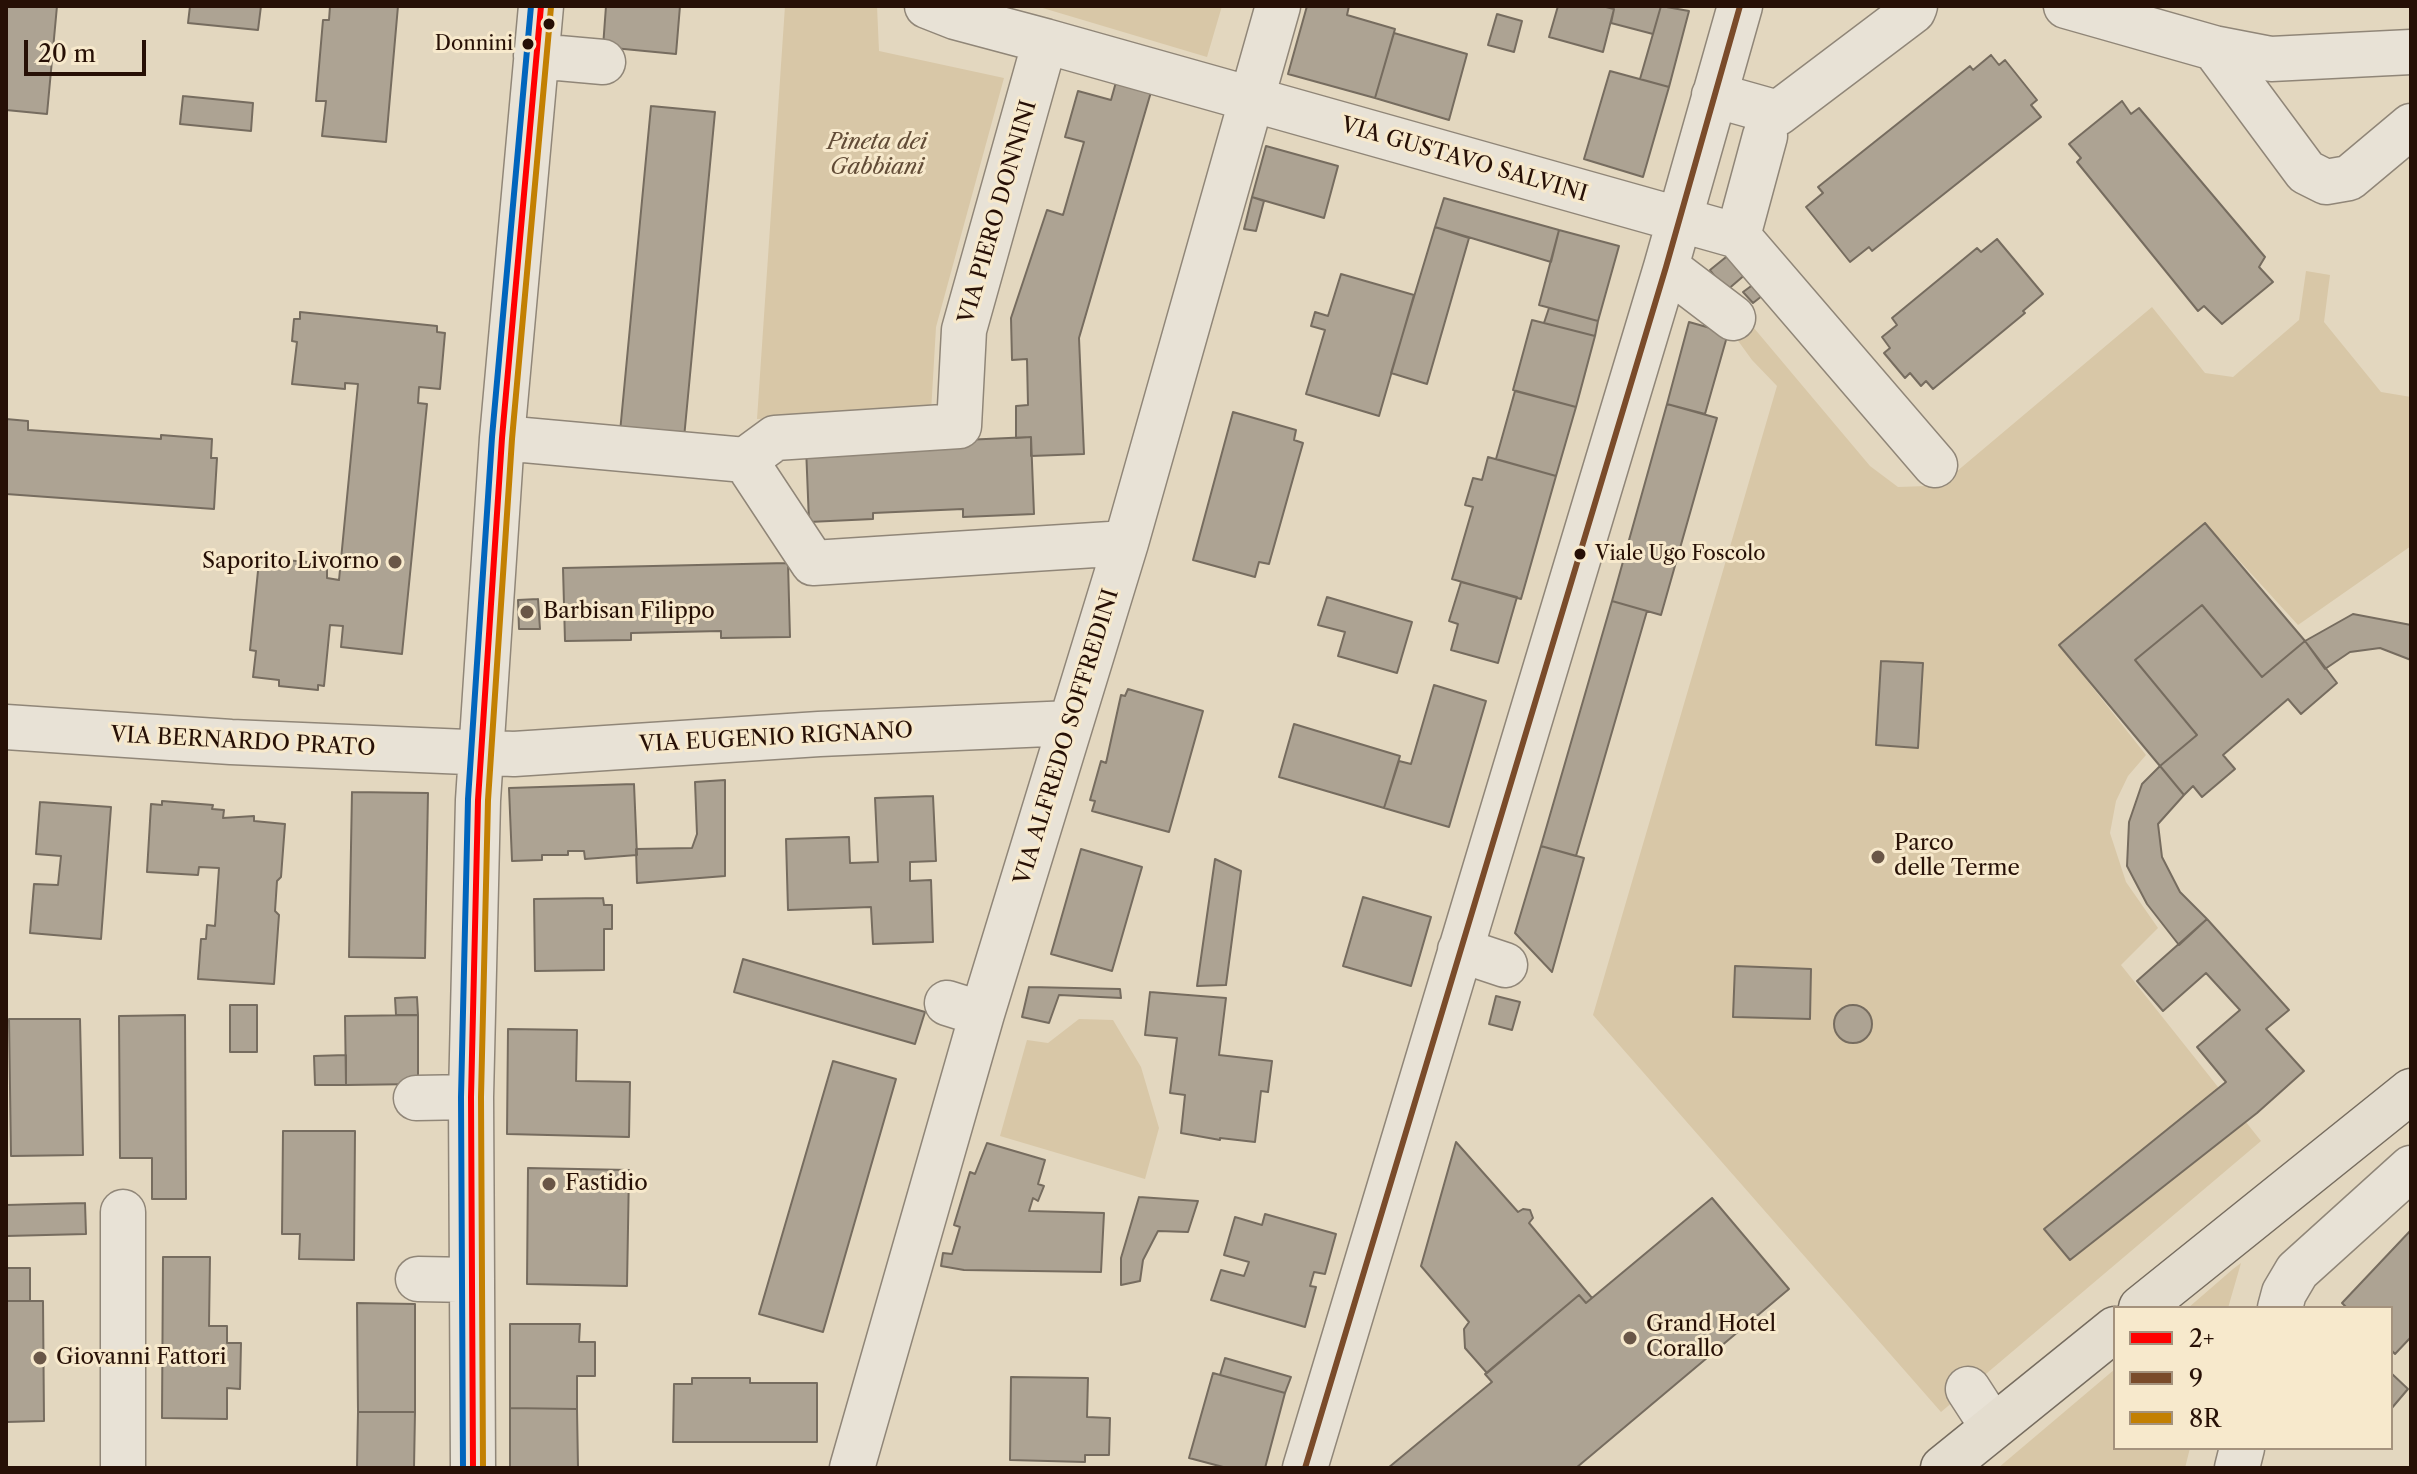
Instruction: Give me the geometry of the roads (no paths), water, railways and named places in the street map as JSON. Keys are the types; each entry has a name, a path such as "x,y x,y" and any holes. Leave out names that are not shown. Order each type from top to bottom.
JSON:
{"main road":[{"path":"2143,1306 2411,1091"},
{"path":"1943,1468 2113,1331"}],"street":[{"path":"473,1468 471,1109 480,754 502,438 541,6"},
{"path":"927,6 955,17 1045,41"},
{"name":"VIA ALFREDO SOFFREDINI","path":"852,1468 965,1009 1129,564 1184,388 1250,99 1278,6"},
{"path":"1305,1468 1390,1120 1460,950 1666,267 1740,6"},
{"path":"1714,95 1778,113 1913,11 1915,6"},
{"path":"2066,6 2214,48 2271,59 2411,52"},
{"name":"VIA GUSTAVO SALVINI","path":"1045,41 1679,222 1738,236"},
{"name":"VIA PIERO DONNINI","path":"745,460 775,438 959,426 964,330 1045,41"},
{"path":"2214,48 2306,172 2326,182 2349,178 2411,126"},
{"path":"536,56 603,62"},
{"path":"1765,136 1738,236 1935,465"},
{"path":"1666,267 1733,318"},
{"path":"502,438 745,460 813,563 1129,564"},
{"name":"VIA EUGENIO RIGNANO","path":"480,754 1071,723"},
{"name":"VIA BERNARDO PRATO","path":"6,727 233,726 480,754"},
{"path":"1460,950 1505,965"},
{"path":"418,1109 471,1109"},
{"path":"2282,1301 2297,1271 2307,1260 2411,1168"},
{"path":"123,1212 123,1468"},
{"path":"418,1279 471,1280"},
{"path":"1968,1389 1992,1426"}],"place":[{"name":"Donnini","path":"528,44"},
{"name":"Viale Ugo Foscolo","path":"1580,554"},
{"name":"Saporito Livorno","path":"395,562"},
{"name":"Barbisan Filippo","path":"527,612"},
{"name":"Parco delle Terme","path":"1878,857"},
{"name":"Fastidio","path":"549,1184"},
{"name":"Grand Hotel Corallo","path":"1630,1338"},
{"name":"Giovanni Fattori","path":"40,1358"}],"park label":[{"name":"Pineta dei Gabbiani","path":"877,156"}]}
